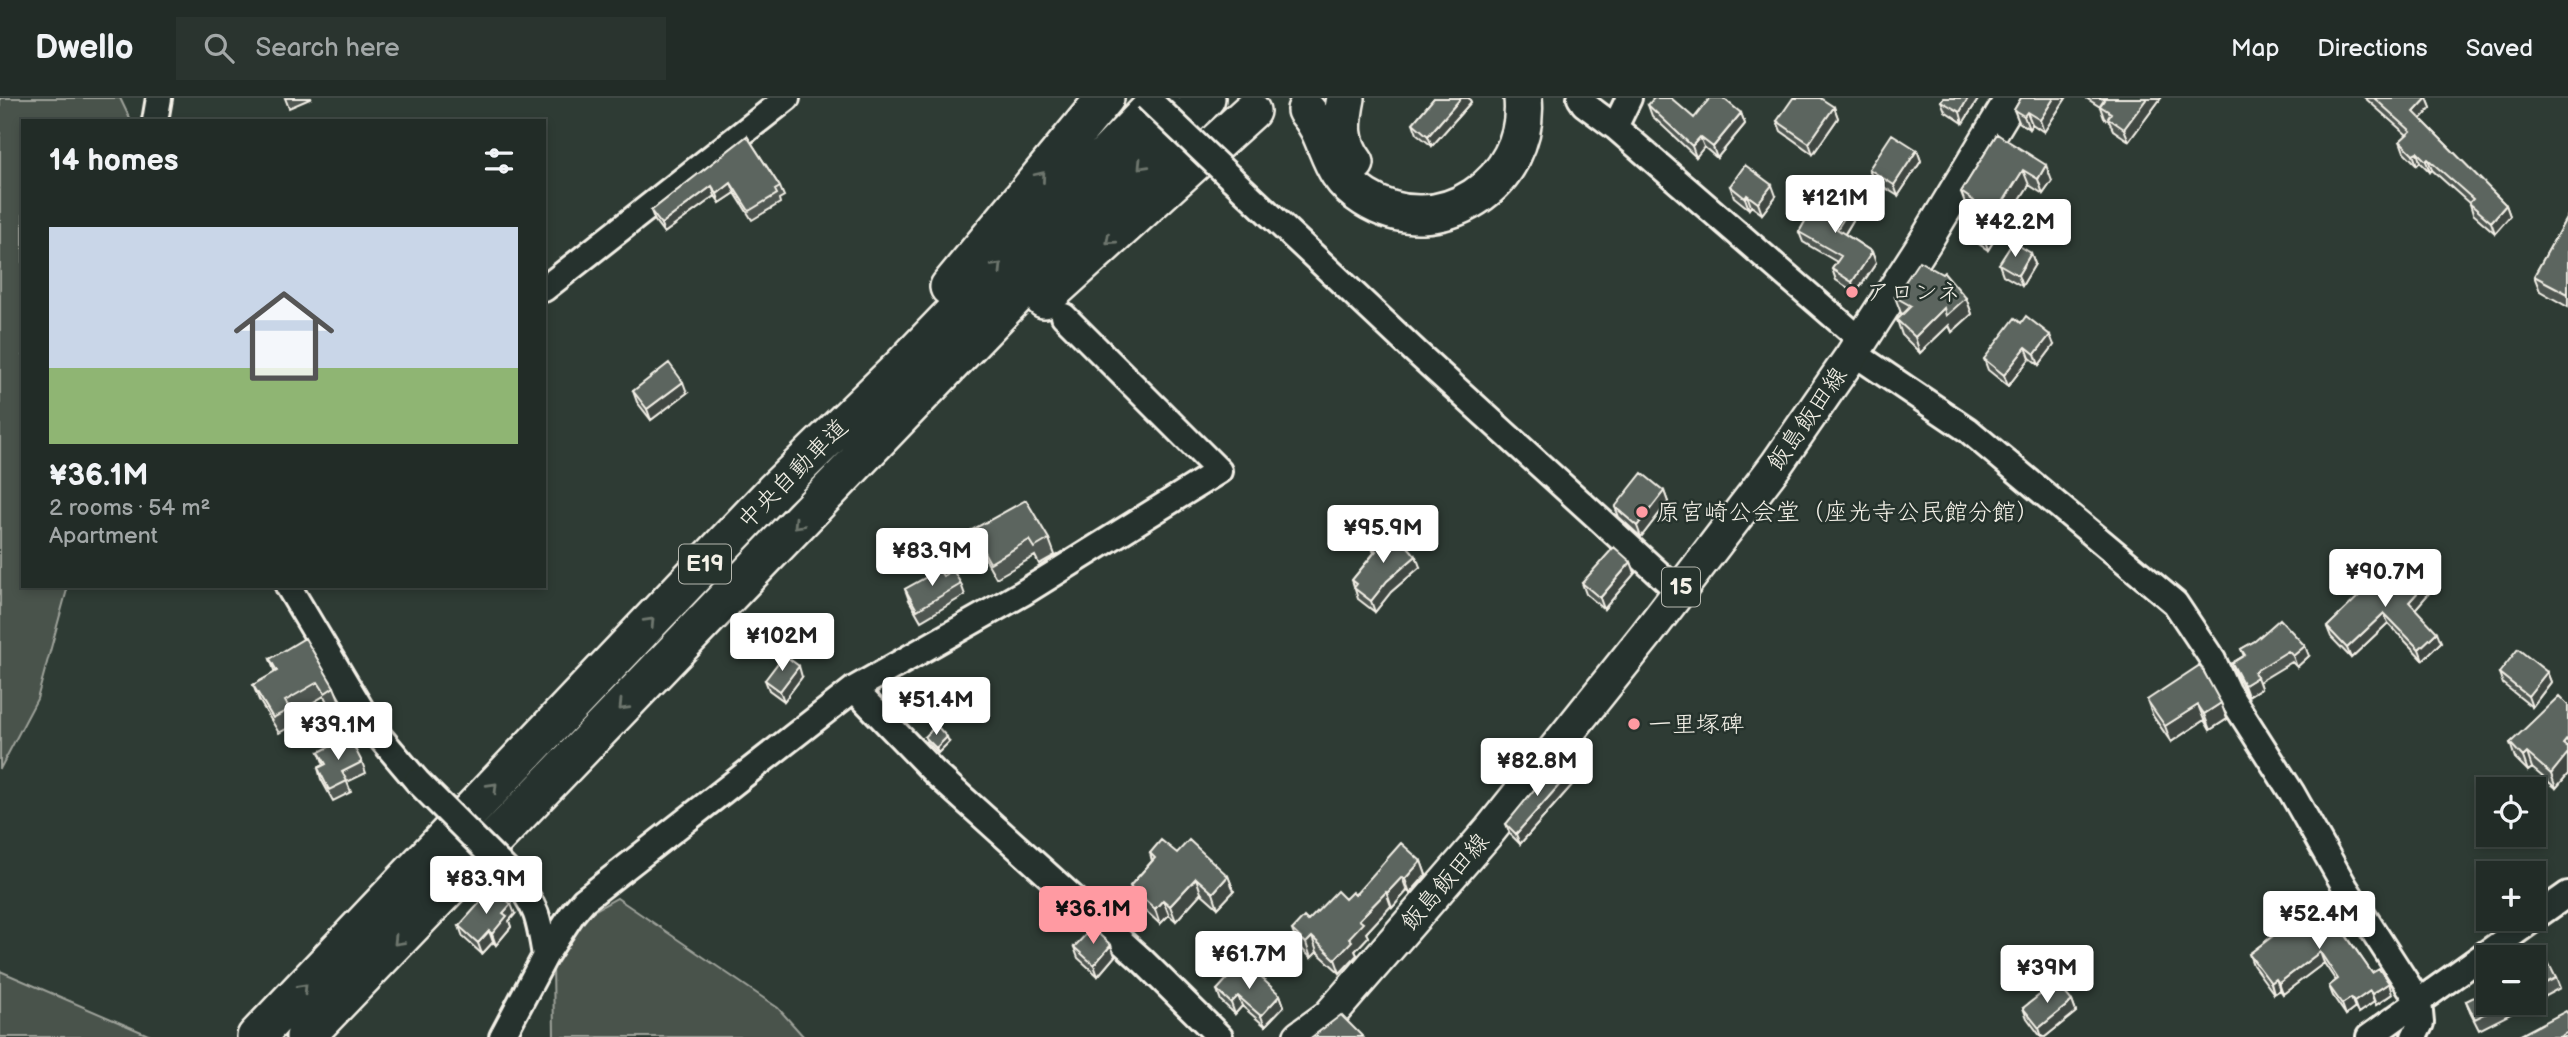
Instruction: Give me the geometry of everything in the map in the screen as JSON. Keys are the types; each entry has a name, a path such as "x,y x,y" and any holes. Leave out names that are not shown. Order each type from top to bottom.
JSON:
{"highway":[{"path":"775,490 880,369 1105,98"},
{"name":"中央自動車道","path":"256,1037 775,490 902,366 1161,98"},
{"name":"中央自動車道","path":"305,1037 1206,98"},
{"path":"1346,98 1341,132 1344,146 1351,158 1371,179 1386,187 1416,195 1448,190 1461,184 1480,169 1495,150 1501,135 1505,98"},
{"path":"1306,110 1315,120 1332,164 1353,188 1379,205 1422,214 1452,209 1468,202 1496,180 1516,152 1521,137 1523,98"},
{"path":"830,490 1251,111"}],"main road":[{"name":"飯島飯田線","path":"1300,1037 1329,1016 1490,830 1776,464 1925,242 2012,98"}],"street":[{"path":"155,119 159,98"},
{"path":"546,287 788,98"},
{"path":"1147,98 1416,353 1678,591"},
{"path":"1580,98 1856,347 1867,362 1968,430 2175,603 2213,660 2227,691 2292,793 2345,887 2419,1002 2421,1023 2414,1037"},
{"path":"1615,127 1629,98"},
{"path":"502,1037 545,956 584,900 854,689 1023,593 1219,471 1064,316"},
{"path":"289,588 373,729 417,781 512,876 530,898 539,922 545,956"},
{"path":"854,689 935,773 1143,961 1220,1037"},
{"path":"2546,910 2568,894"},
{"path":"2370,1037 2517,931"}],"shaded area":[{"path":"0,98 120,98 130,119 21,119 21,588 67,588 37,699 0,769"},
{"path":"617,898 778,1008 804,1037 554,1037 553,961 592,912"},
{"path":"0,971 153,1037 0,1037"}],"building":[{"path":"1434,98 1461,98 1428,136 1413,123"},
{"path":"1654,98 1671,98 1694,118 1710,98 1723,98 1741,113 1713,147 1700,137 1692,146 1648,105"},
{"path":"1793,98 1820,98 1834,107 1809,143 1777,121"},
{"path":"1943,98 1968,98 1960,112 1941,101"},
{"path":"2021,98 2054,98 2040,120 2027,112 2024,116 2014,110"},
{"path":"2101,98 2147,98 2124,129 2108,118 2111,113 2100,106 2104,100"},
{"path":"2374,98 2427,98 2414,112 2506,205 2491,222 2469,203 2473,199 2428,159 2426,161 2417,152 2413,154 2400,141 2411,131"},
{"path":"1892,134 1917,150 1894,185 1869,169"},
{"path":"1997,134 2046,165 2038,179 2023,170 1983,234 1961,220 1974,201 1961,192"},
{"path":"747,136 780,187 775,190 777,194 749,211 731,183 717,194 712,186 661,224 651,211"},
{"path":"1745,165 1772,185 1758,203 1747,195 1745,198 1730,186"},
{"path":"1823,190 1851,207 1837,229 1872,252 1852,282 1832,269 1841,256 1799,232"},
{"path":"2568,215 2568,294 2534,276"},
{"path":"2013,242 2031,253 2018,275 1999,264"},
{"path":"1919,261 1942,274 1944,272 1966,298 1946,316 1944,308 1915,337 1897,320 1911,306 1895,297"},
{"path":"2026,316 2050,335 2035,354 2026,347 2004,375 1984,359 2015,318 2021,323"},
{"path":"669,363 683,382 647,409 633,391"},
{"path":"1642,473 1664,491 1637,526 1615,507"},
{"path":"1026,500 1049,539 1034,548 1029,540 990,563 972,530"},
{"path":"1386,532 1392,539 1397,534 1416,556 1387,581 1371,601 1354,588 1357,584 1352,580 1376,551 1371,545"},
{"path":"1614,547 1631,562 1600,598 1582,583"},
{"path":"2383,565 2402,584 2414,570 2427,582 2409,602 2437,632 2419,649 2384,613 2347,648 2327,627 2368,587 2365,583"},
{"path":"939,570 943,576 953,570 961,584 917,610 905,589"},
{"path":"2280,619 2305,646 2293,656 2288,651 2254,672 2257,677 2244,685 2232,663 2245,655 2241,649 2255,641"},
{"path":"305,638 334,687 325,693 318,682 285,701 290,709 273,718 253,685 277,671 270,659"},
{"path":"2518,649 2547,672 2528,696 2499,673"},
{"path":"784,655 799,666 780,691 765,680"},
{"path":"2200,665 2221,703 2204,714 2198,705 2165,726 2147,700"},
{"path":"2559,696 2568,705 2568,738 2563,744 2568,748 2568,753 2551,774 2527,753 2523,757 2510,743"},
{"path":"936,725 947,737 936,748 925,737"},
{"path":"349,737 362,762 342,772 347,781 329,790 318,768 326,764 319,752"},
{"path":"1555,764 1568,775 1516,834 1506,824"},
{"path":"1161,840 1177,853 1189,840 1228,876 1213,893 1196,878 1170,906 1163,900 1155,909 1130,886 1155,858 1150,853"},
{"path":"1401,843 1421,861 1359,920 1363,923 1349,938 1352,941 1335,959 1312,937 1306,943 1292,930 1304,917 1308,921 1337,891 1345,899 1352,892 1355,895"},
{"path":"493,888 511,904 503,913 507,916 492,934 489,931 478,943 459,926"},
{"path":"2328,893 2330,896 2334,893 2347,912 2335,920 2372,973 2379,969 2389,983 2354,1002 2351,998 2342,1004 2329,986 2338,979 2320,952 2279,983 2276,979 2271,983 2249,954"},
{"path":"1092,928 1111,945 1094,965 1074,947"},
{"path":"2546,961 2556,978 2546,983"},
{"path":"1236,969 1242,974 1246,970 1253,976 1256,973 1280,995 1261,1016 1238,996 1231,1003 1217,990"},
{"path":"2056,982 2072,1001 2039,1028 2023,1008"},
{"path":"2476,996 2476,1015 2483,1015 2475,1019 2466,1001"},
{"path":"2566,1011 2568,1032 2559,1037 2517,1037"},
{"path":"1341,1015 1363,1037 1312,1037"}],"place":[{"name":"アロンネ","path":"1852,292"},
{"name":"原宮崎公会堂（座光寺公民館分館）","path":"1642,512"},
{"name":"一里塚碑","path":"1634,724"}]}
